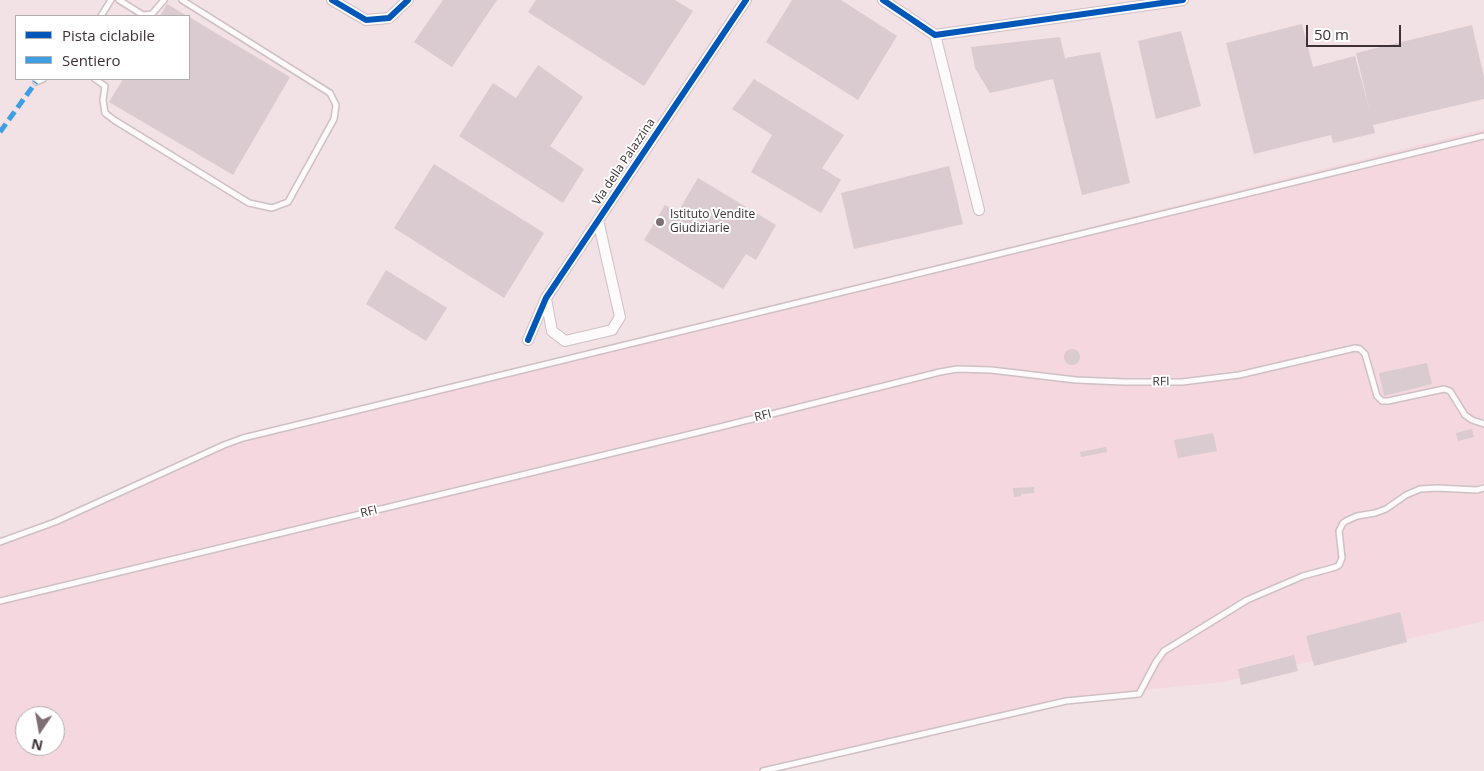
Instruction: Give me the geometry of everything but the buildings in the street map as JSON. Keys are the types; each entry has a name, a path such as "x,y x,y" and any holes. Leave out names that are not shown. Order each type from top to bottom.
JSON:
{"street":[{"path":"332,0 366,20 389,18 408,0"},
{"name":"Via della Palazzina","path":"528,340 546,298 746,0"},
{"path":"883,0 935,35 979,210"},
{"path":"935,35 1183,0"},
{"path":"546,298 552,331 565,341 612,330 620,317 598,220"}],"lane":[{"path":"102,15 111,0"},
{"path":"119,0 144,15 152,14 164,0"},
{"path":"96,80 104,86 103,100 105,113 114,120 249,203 272,208 288,202 334,119 336,105 330,92 182,0"},
{"path":"36,82 41,80"},
{"path":"0,542 55,522 243,438 1484,136"},
{"name":"RFI","path":"0,601 696,433 940,372 982,370 1068,379 1124,382 1182,382 1239,375 1355,348 1360,349 1365,354 1377,396 1382,401 1444,389 1450,391 1465,415 1472,420 1484,424"},
{"path":"763,771 1066,701 1139,694 1164,651 1247,600 1303,576 1339,565 1342,558 1340,530 1346,520 1386,509 1406,495 1420,489 1477,490 1484,488"}],"shaded area":[{"path":"1484,129 1484,621 1222,682 1082,696 780,771 0,771 0,537 39,524 77,508 240,435"}],"marked path":[{"path":"0,132 36,82"}],"cycle path":[{"path":"332,0 366,20 389,18 408,0"},
{"path":"528,340 546,298 746,0"},
{"path":"883,0 935,35 1183,0"}],"place":[{"name":"Istituto Vendite Giudiziarie","path":"660,222"}]}
